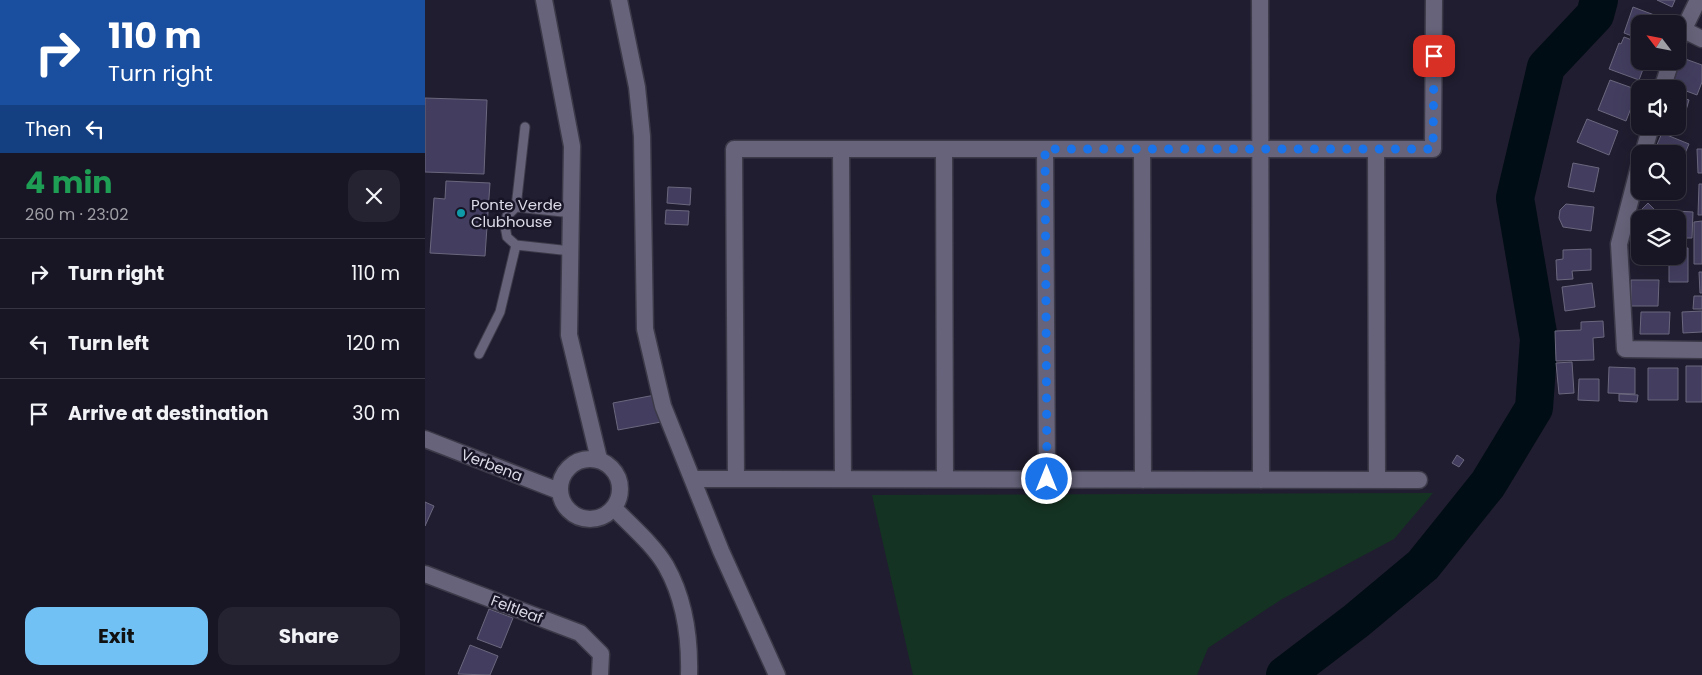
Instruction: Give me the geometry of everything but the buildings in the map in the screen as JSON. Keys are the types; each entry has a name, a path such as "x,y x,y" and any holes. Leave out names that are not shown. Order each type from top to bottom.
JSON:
{"street":[{"path":"544,0 572,146 569,335 599,459"},
{"path":"619,0 637,87 642,136 645,329 663,406 721,551 777,675"},
{"path":"1260,0 1261,480"},
{"path":"736,479 735,149 1433,149 1434,0"},
{"path":"1686,25 1698,0"},
{"path":"1686,37 1702,39"},
{"path":"841,149 843,479"},
{"path":"943,149 945,479"},
{"path":"1045,149 1047,479"},
{"path":"1142,149 1143,480"},
{"path":"1376,149 1377,480"},
{"path":"1631,198 1619,244 1625,349 1702,350"},
{"name":"Verbena","path":"425,439 559,490"},
{"path":"599,459 611,467 619,480 620,494 613,508 604,516 593,519 581,518 570,512 562,502 559,490 564,472 579,460 599,459"},
{"path":"693,479 1419,480"},
{"path":"613,508 645,539 665,565 677,590 685,618 690,658 689,675"},
{"name":"Feltleaf","path":"425,574 580,633 601,654 600,675"}],"lane":[{"path":"525,127 516,207 507,216 505,226 507,237 515,245 571,251"},
{"path":"516,207 572,213"},
{"path":"479,354 500,312 515,245"}],"green space":[{"path":"1433,493 1394,539 1282,599 1208,648 1197,675 913,675 872,495"}],"waterway":[{"path":"1285,675 1356,621 1423,565 1488,484 1534,408 1539,339 1515,198 1546,67 1595,15 1599,0"}],"place":[{"name":"Ponte Verde Clubhouse","path":"461,213"}],"route":[{"path":"1047,479 1045,149 1433,149 1434,56"}]}
